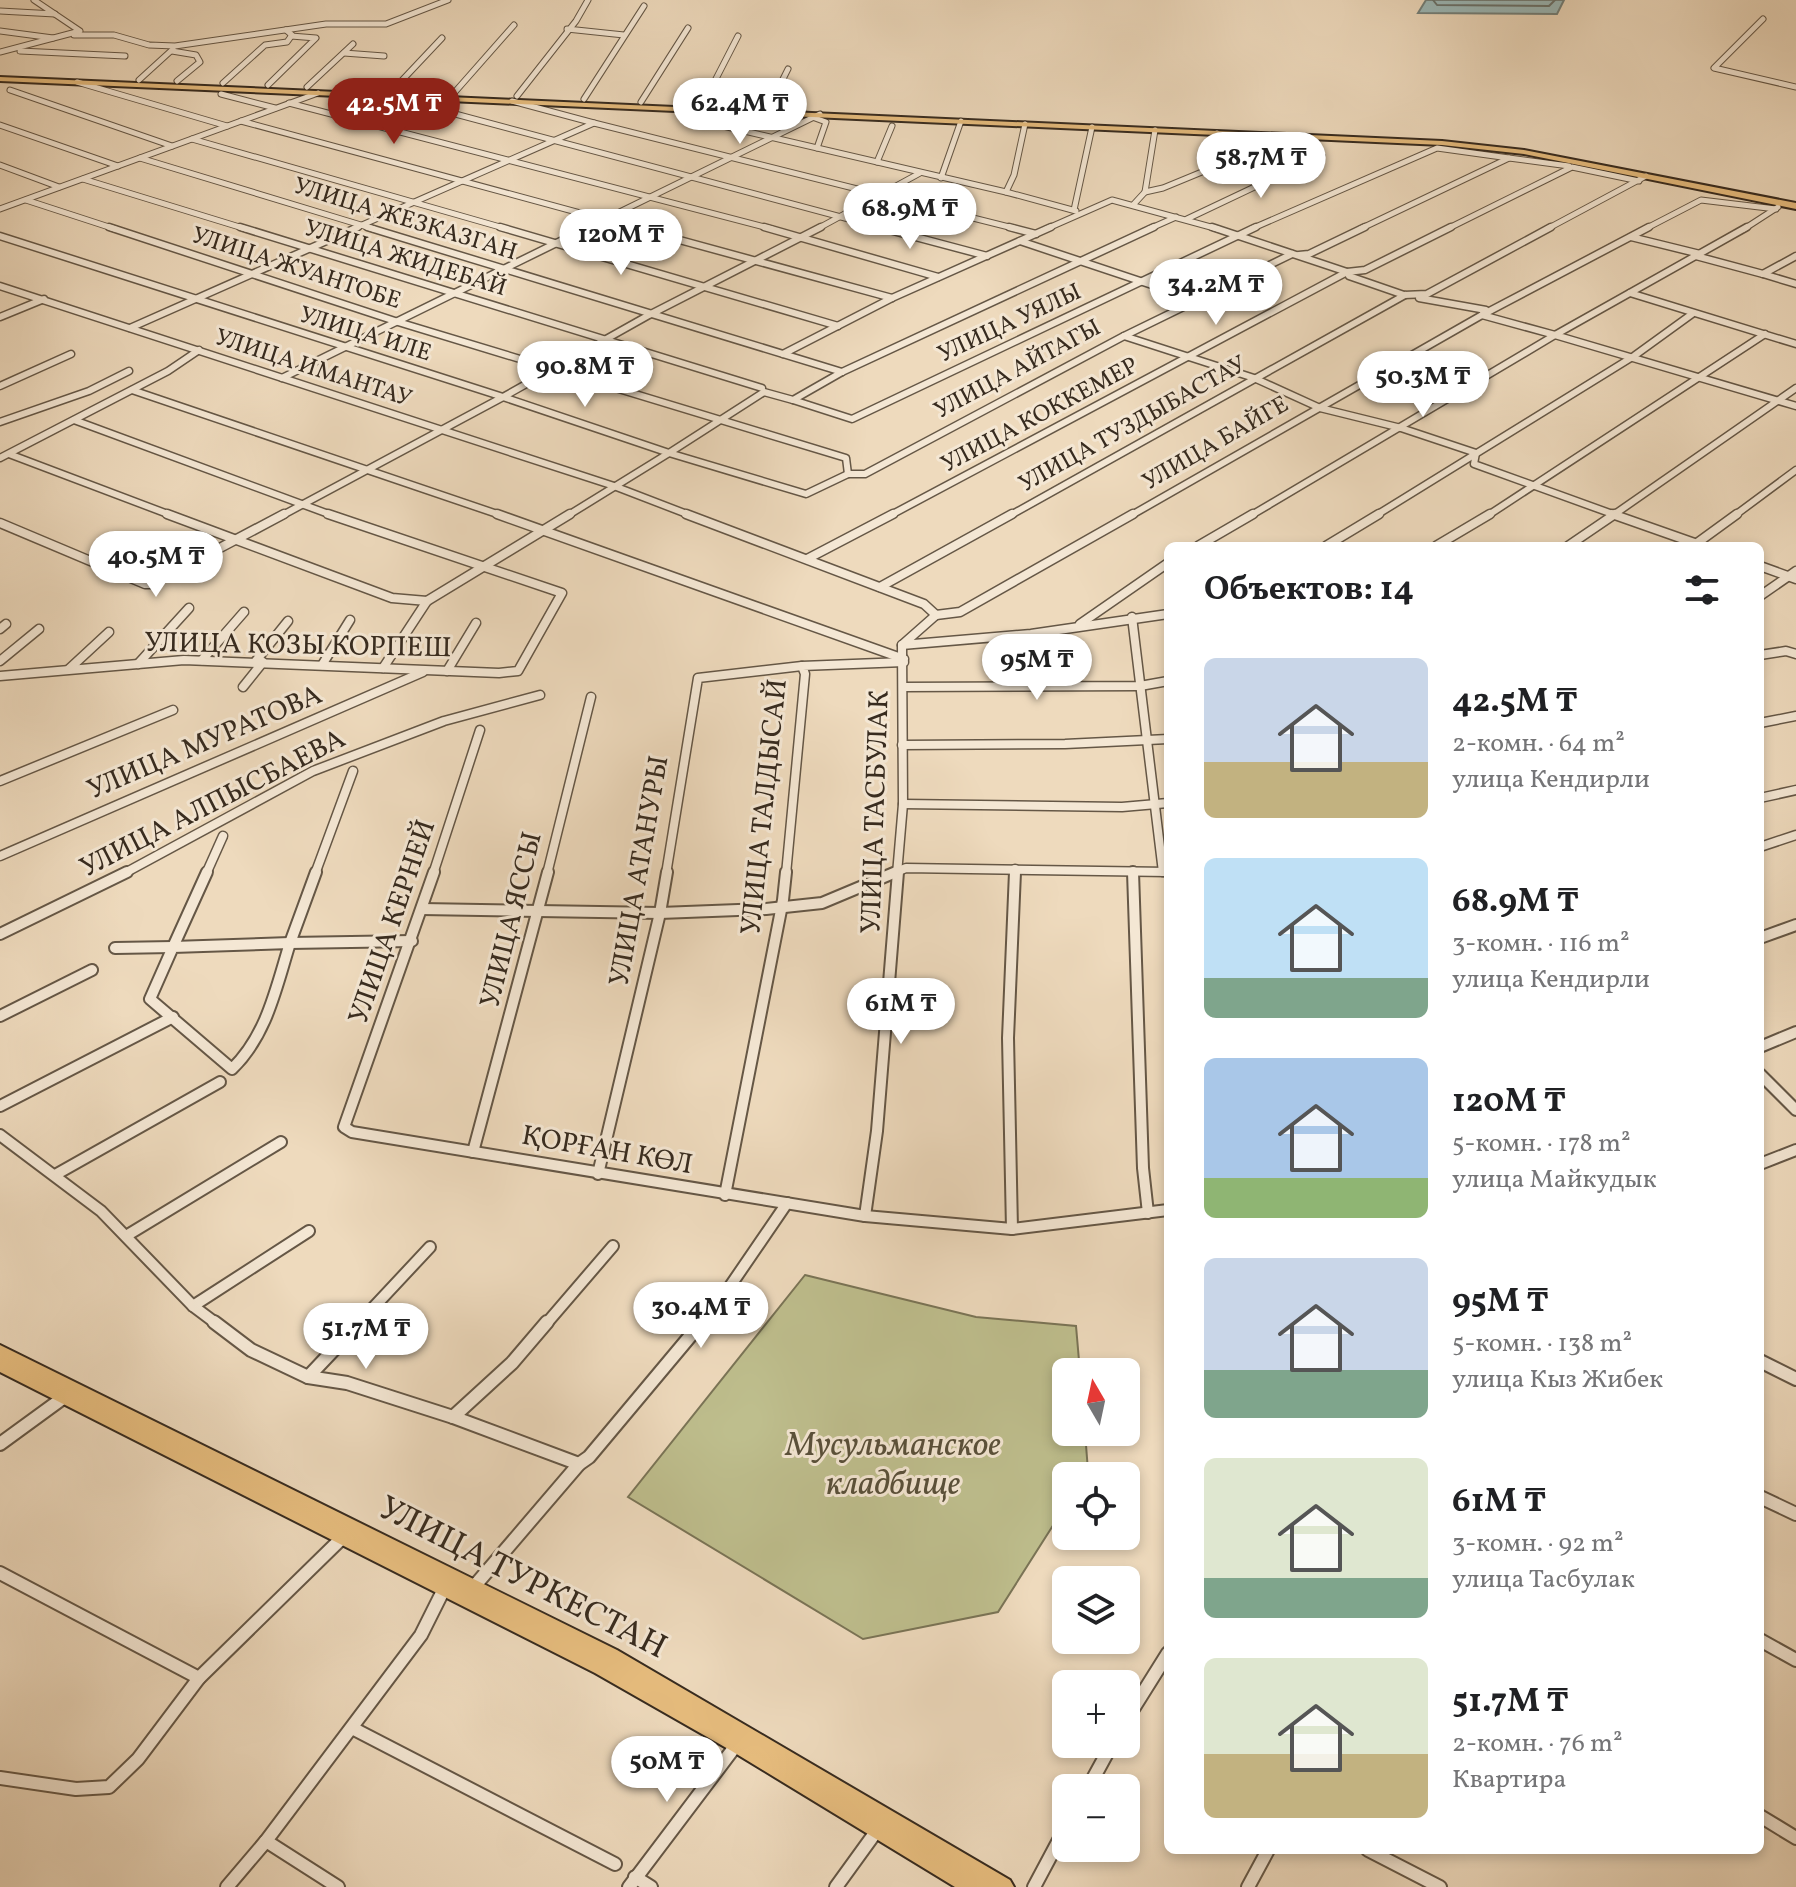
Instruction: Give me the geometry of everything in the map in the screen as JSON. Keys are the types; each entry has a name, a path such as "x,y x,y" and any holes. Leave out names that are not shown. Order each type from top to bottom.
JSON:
{"main road":[{"path":"0,76 268,85 726,108 817,116 1475,145 1779,206 1796,206"},
{"path":"0,76 318,93 454,93 514,99 703,104 726,108 769,107 1477,140 1796,199"},
{"name":"УЛИЦА ТУРКЕСТАН","path":"0,1351 448,1583 610,1656 1003,1887"},
{"name":"УЛИЦА ТУРКЕСТАН","path":"0,1364 342,1538 448,1583"},
{"name":"УЛИЦА ТУРКЕСТАН","path":"469,1593 737,1744 974,1887"}],"street":[{"path":"34,0 80,31 74,35"},
{"path":"139,80 173,49 326,24 386,24 448,0"},
{"path":"588,0 576,21 514,99 729,158 1036,234"},
{"path":"584,99 644,6"},
{"path":"0,11 55,14"},
{"path":"1763,19 1714,68 1796,87"},
{"path":"454,93 514,25"},
{"path":"641,102 688,28"},
{"path":"567,29 624,35"},
{"path":"268,85 316,38 291,36 286,30"},
{"path":"0,31 57,38"},
{"path":"3,51 74,35 114,35 196,55 200,62 177,81"},
{"path":"223,83 265,45 287,42 291,36"},
{"path":"703,104 738,36"},
{"path":"442,38 390,93 394,100 987,256"},
{"path":"307,87 353,44"},
{"path":"3,51 125,56"},
{"path":"344,53 384,56"},
{"path":"769,107 788,69"},
{"path":"76,82 227,126"},
{"path":"10,90 172,146"},
{"path":"0,209 318,93"},
{"path":"221,94 275,108"},
{"path":"289,103 801,237 939,277"},
{"path":"282,378 817,116 826,122 817,148"},
{"path":"693,119 1006,192 1077,212"},
{"path":"241,121 459,183 892,298"},
{"path":"941,178 961,121"},
{"path":"130,328 594,123"},
{"path":"1006,192 1014,175 1025,124"},
{"path":"0,125 118,166"},
{"path":"877,162 892,126"},
{"path":"1077,212 1092,127"},
{"path":"1133,205 1145,192 1155,130"},
{"path":"1145,192 1163,188 1231,160 1218,149 1217,133"},
{"path":"192,139 554,244 708,285 838,326"},
{"name":"УЛИЦА УЯЛЫ","path":"793,400 852,419 1238,235 1437,148 1572,167"},
{"path":"1187,219 1322,155"},
{"name":"УЛИЦА ЖЕЗКАЗГАН","path":"140,158 842,372"},
{"name":"УЛИЦА АЙТАГЫ","path":"669,453 806,494 848,474 865,474 1197,300 1292,254 1309,254 1509,158"},
{"path":"0,165 59,187"},
{"path":"1572,167 1642,178"},
{"name":"УЛИЦА КОККЕМЕР","path":"807,559 1347,272 1365,270 1572,167"},
{"path":"0,523 145,584 156,582 503,397 649,315 920,173"},
{"name":"УЛИЦА ТУЗДЫБАСТАУ","path":"880,587 1404,295 1427,294 1642,178"},
{"name":"УЛИЦА ЖИДЕБАЙ","path":"83,179 762,388"},
{"name":"УЛИЦА ЖУАНТОБЕ","path":"26,200 398,322 556,368"},
{"path":"783,354 892,298 1036,234 1077,212 1112,200 1238,235 1404,295 1486,310 1482,315"},
{"name":"УЛИЦА БАЙГЕ","path":"936,615 960,612 1482,315 1701,200 1779,206"},
{"path":"1205,542 1779,206"},
{"path":"383,668 427,601 764,392 793,400 842,372 1177,216"},
{"name":"УЛИЦА ИЛЕ","path":"0,236 669,453"},
{"path":"1631,237 1796,284"},
{"path":"1020,241 1197,300"},
{"path":"1763,274 1796,256"},
{"name":"УЛИЦА ИМАНТАУ","path":"0,286 614,486 924,604 936,615"},
{"path":"1630,293 1796,344"},
{"path":"0,317 44,299"},
{"path":"1332,542 1634,356 1692,314"},
{"path":"1482,315 1514,319 1526,327 1634,356 1796,406"},
{"path":"1443,542 1536,486 1765,334"},
{"path":"1124,336 1254,378 1320,408 1401,428 1476,453"},
{"path":"0,458 132,390 199,350"},
{"path":"0,386 71,354"},
{"path":"556,368 846,458 848,474"},
{"path":"0,422 89,391 129,371"},
{"path":"1573,542 1796,388"},
{"path":"132,390 543,529 904,661"},
{"path":"74,420 303,505 482,566"},
{"path":"1476,453 1474,464 1689,542"},
{"path":"9,454 392,598 427,601"},
{"path":"1701,542 1796,470"},
{"name":"УЛИЦА КОЗЫ КОРПЕШ","path":"0,676 202,660 499,673 518,671 562,593 482,566"},
{"path":"1077,626 1164,566"},
{"path":"1764,568 1792,578"},
{"path":"1764,594 1792,578 1796,571"},
{"path":"138,664 189,608"},
{"path":"202,660 244,612"},
{"path":"902,645 1016,636 1164,614"},
{"path":"902,645 936,615"},
{"path":"1132,617 1164,858"},
{"path":"322,665 350,620"},
{"path":"243,687 288,621"},
{"path":"447,671 476,623"},
{"path":"0,661 39,629"},
{"path":"69,669 109,632"},
{"name":"УЛИЦА ТАСБУЛАК","path":"865,1216 878,1117 903,804 902,645"},
{"path":"1764,652 1796,654"},
{"name":"УЛИЦА ТАЛДЫСАЙ","path":"725,1195 781,908 805,674 802,666 904,661"},
{"name":"УЛИЦА АТАНУРЫ","path":"598,1174 660,913 698,678 802,666"},
{"name":"УЛИЦА МУРАТОВА","path":"0,856 427,670"},
{"path":"903,687 1140,686 1164,682"},
{"name":"УЛИЦА АЛПЫСБАЕВА","path":"0,934 102,886 313,771 444,721 540,695"},
{"name":"УЛИЦА ЯССЫ","path":"473,1152 538,912 591,697"},
{"path":"0,781 173,710"},
{"path":"1764,722 1796,716"},
{"name":"УЛИЦА КЕРНЕЙ","path":"344,1127 412,941 480,730"},
{"path":"902,745 1164,740"},
{"path":"223,836 150,999 232,1069 247,1057 260,1030 353,771"},
{"path":"1764,797 1796,790"},
{"path":"903,804 1122,807 1164,803"},
{"path":"1764,846 1796,835"},
{"path":"422,909 660,913 781,908 822,903 897,871 926,868 1164,872"},
{"path":"1012,1229 1008,1038 1015,869"},
{"path":"1133,872 1143,1168 1148,1213"},
{"path":"1764,937 1796,925"},
{"path":"115,948 412,941"},
{"path":"0,1016 92,970"},
{"path":"0,1106 173,1017"},
{"path":"1764,1045 1796,1032"},
{"path":"1764,1078 1796,1110"},
{"path":"55,1175 220,1082"},
{"name":"ҚОРҒАН КӨЛ","path":"344,1127 352,1132 865,1216 1012,1229 1164,1211"},
{"path":"0,1135 101,1211 193,1306 251,1350 308,1377 347,1383 453,1417 579,1464"},
{"path":"126,1236 281,1142"},
{"path":"1764,1162 1796,1150"},
{"path":"469,1593 560,1483 589,1457 722,1298 787,1203"},
{"path":"193,1306 309,1231"},
{"path":"453,1417 512,1363 613,1246"},
{"path":"308,1377 430,1247"},
{"path":"1764,1363 1796,1379"},
{"path":"0,1444 63,1398"},
{"path":"1764,1499 1796,1514"},
{"path":"0,1778 76,1789 109,1787 138,1759 199,1678 342,1538"},
{"path":"0,1573 199,1678"},
{"path":"227,1887 266,1841 421,1635 448,1583"},
{"path":"1764,1642 1796,1660"},
{"path":"1140,1698 1164,1659"},
{"path":"352,1728 615,1864"},
{"path":"651,1887 632,1882 737,1744"},
{"path":"1764,1818 1796,1838"},
{"path":"836,1887 878,1829"},
{"path":"266,1841 338,1887"},
{"path":"1034,1887 1052,1853"},
{"path":"1248,1887 1266,1854"},
{"path":"1376,1854 1440,1887"}],"green space":[{"name":"Мусульманское кладбище","path":"805,1275 976,1317 1076,1326 1079,1358 1052,1358 1052,1446 1086,1446 1087,1462 1052,1462 1052,1527 998,1612 863,1639 628,1497"}],"water":[{"path":"1426,0 1564,0 1557,14 1418,13"}]}
